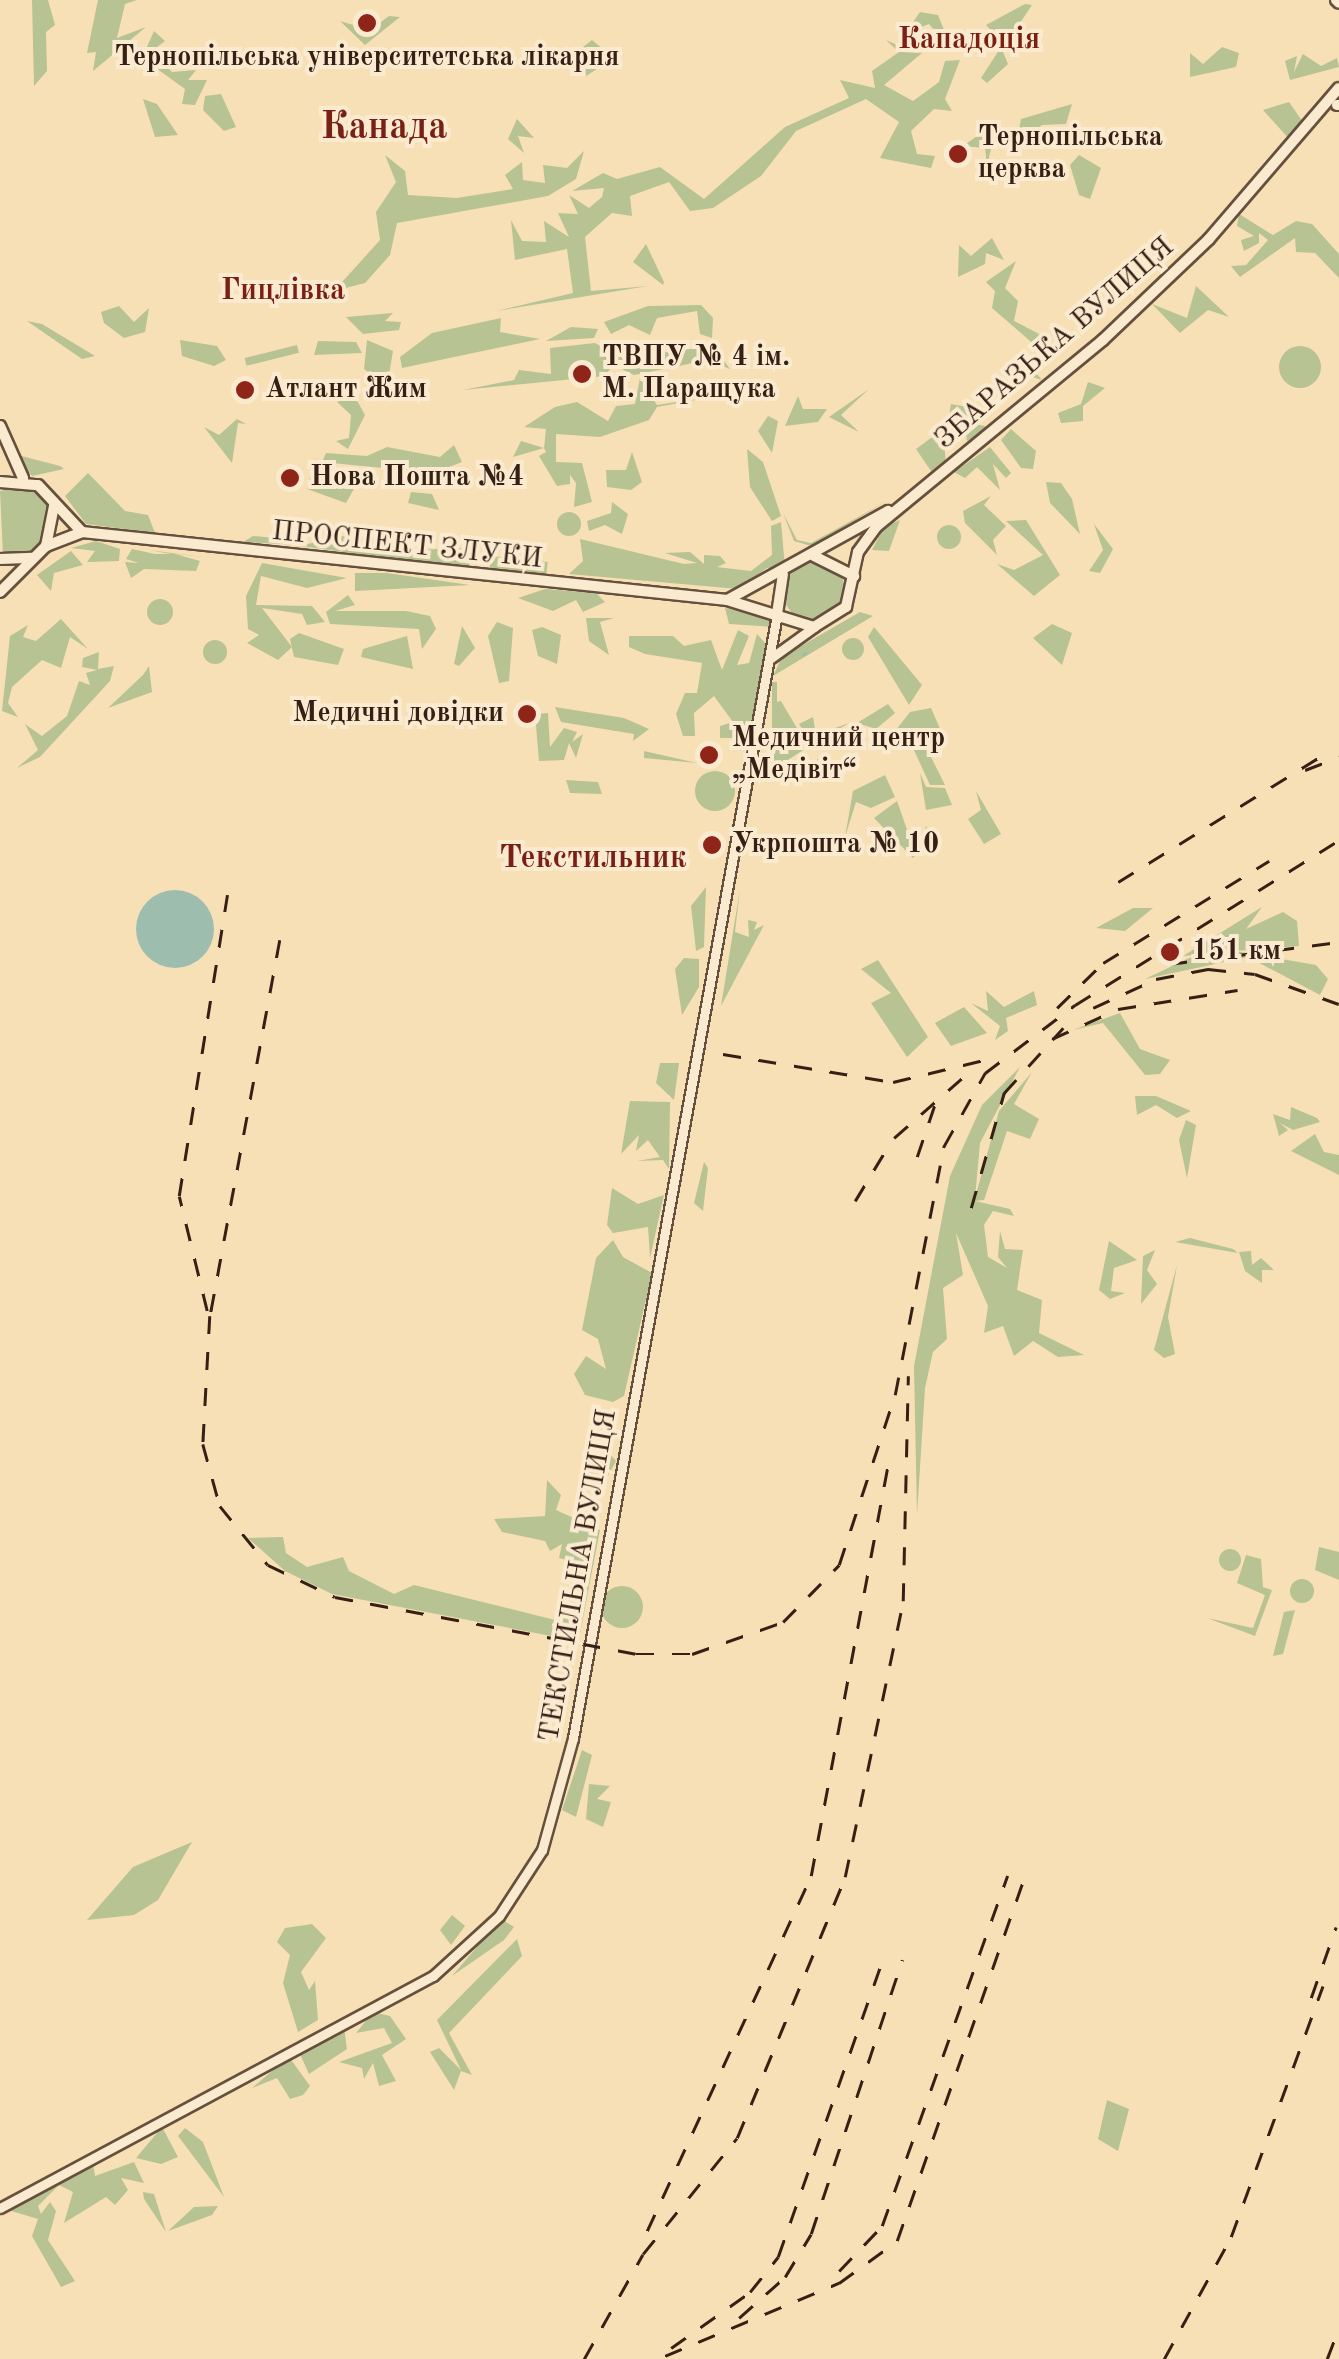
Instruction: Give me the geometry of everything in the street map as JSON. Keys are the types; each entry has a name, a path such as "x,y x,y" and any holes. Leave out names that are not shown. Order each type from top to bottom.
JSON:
{"main road":[{"name":"ЗБАРАЗЬКА ВУЛИЦЯ","path":"854,576 861,545 898,507 1103,340 1316,120 1339,88"},
{"name":"ЗБАРАЗЬКА ВУЛИЦЯ","path":"1316,120 1338,104"},
{"path":"0,426 23,478 82,532"},
{"path":"0,482 23,478"},
{"path":"0,592 46,546 54,506"},
{"name":"ЗБАРАЗЬКА ВУЛИЦЯ","path":"814,556 898,507"},
{"name":"ПРОСПЕКТ ЗЛУКИ","path":"46,546 82,532 727,600 777,614"},
{"path":"727,600 814,556 854,576 846,607 814,628 777,614 783,573"},
{"path":"0,559 34,558"}],"street":[{"name":"ТЕКСТИЛЬНА ВУЛИЦЯ","path":"0,2208 421,1984 480,1936 533,1868 574,1738 777,614"},
{"path":"771,658 814,628"}],"green space":[{"path":"32,0 48,0 55,25 46,32 47,71 34,86"},
{"path":"98,0 137,0 125,4 117,38 146,27 93,71 96,52 87,53"},
{"path":"1025,4 1032,5 1014,32 995,35 986,25"},
{"path":"920,12 938,15 953,52 929,24 908,32 901,52 922,53 884,85 913,101 939,82 945,61 960,60 945,99 952,111 934,109 911,131 917,154 935,156 931,168 880,158 899,122 866,99 796,131 761,176 713,208 690,211 669,182 630,196 632,216 612,213 585,237 591,291 648,286 496,311 573,293 567,249 515,260 511,220 522,241 546,242 544,221 569,237 558,213 578,214 569,195 589,208 602,197 604,188 572,191 603,173 617,179 660,167 704,199 785,127 849,98 840,80 875,88 872,71 899,52 886,40 897,45"},
{"path":"389,16 400,17 365,45 340,21 370,30"},
{"path":"154,31 165,41 152,51 172,72 196,70 188,80 207,80 195,105 182,104 185,89 142,58"},
{"path":"592,40 614,58 586,76 579,50"},
{"path":"1001,47 1008,64 987,83 981,78"},
{"path":"1222,47 1239,53 1236,67 1190,77 1190,53 1203,64"},
{"path":"1303,54 1321,66 1337,58 1339,67 1290,80 1285,61 1297,56 1294,72"},
{"path":"221,94 236,127 224,131 203,110 205,96"},
{"path":"143,99 157,104 178,135 155,137"},
{"path":"1289,102 1303,122 1291,141 1263,110"},
{"path":"1072,104 1066,124 1042,125 1026,137 1019,130 1021,119"},
{"path":"517,119 534,138 518,136 524,153 508,139"},
{"path":"980,134 992,145 987,165 985,148 963,146"},
{"path":"584,151 576,179 548,196 397,223 390,255 365,283 334,291 380,240 376,212 396,182 385,155 405,171 408,195 457,198 513,189 505,175 522,162 523,180 545,183 543,165 567,168"},
{"path":"1079,155 1101,168 1090,199 1079,195 1070,165"},
{"path":"1239,214 1273,235 1296,221 1312,224 1339,254 1339,278 1315,253 1296,252 1295,238 1240,277 1231,266 1246,265 1268,240 1259,233 1259,243 1244,251 1241,240 1254,236 1237,226"},
{"path":"992,238 1004,260 986,253 985,264 958,277 959,245 971,256"},
{"path":"646,244 664,282 663,285 633,262"},
{"path":"1016,261 1005,288 1018,301 1014,321 1049,339 1037,347 992,308 995,291 986,282"},
{"path":"1196,286 1229,317 1208,310 1180,333 1152,304 1187,318"},
{"path":"701,305 713,318 712,338 700,334 697,311 657,318 650,335 629,325 611,334 604,322 648,306"},
{"path":"119,306 134,322 149,308 145,332 124,338 104,323 101,312"},
{"path":"393,313 385,321 401,322 399,330 363,334 346,317"},
{"path":"501,318 500,332 540,339 402,368 400,357 432,333"},
{"path":"27,321 42,324 95,356 82,359"},
{"path":"571,327 598,329 594,338 546,341"},
{"path":"180,340 217,346 226,360 214,366 182,356"},
{"path":"367,340 393,351 387,387 364,369"},
{"path":"318,341 356,342 362,353 314,355"},
{"path":"595,343 622,358 713,346 730,369 708,360 634,375 613,365 605,376 463,390 514,380 519,370 551,374 550,348"},
{"path":"297,345 299,353 247,366 245,358"},
{"path":"1300,346 1315,352 1321,367 1315,382 1300,388 1285,382 1279,367 1285,352"},
{"path":"1019,354 1042,380 1026,375 1013,391 1006,382"},
{"path":"640,378 657,405 717,396 657,407 649,420 600,437 556,434 556,462 582,463 592,502 574,507 576,483 570,475 570,484 557,486 539,456 546,452 546,429 524,427 555,407 577,402 608,421 616,406 635,404"},
{"path":"1088,382 1105,388 1083,406 1083,421 1061,423 1058,413 1081,404"},
{"path":"869,389 841,415 859,432 829,417"},
{"path":"354,395 365,415 348,449 336,441 349,438 351,415 337,402"},
{"path":"798,396 803,409 827,409 818,422 785,426"},
{"path":"951,404 973,408 976,424 992,428 967,441 965,428 948,423"},
{"path":"768,416 778,421 772,453 758,431"},
{"path":"237,419 246,424 238,423 232,463 204,427 219,435"},
{"path":"943,429 946,465 933,474 916,449"},
{"path":"1011,429 1036,451 1033,469 1021,468 1001,440"},
{"path":"521,441 544,448 513,457"},
{"path":"454,445 462,462 433,473 322,462 326,453 367,456 387,447 440,457"},
{"path":"990,447 1011,473 1006,478 993,464 1000,490 977,467 965,478 954,472"},
{"path":"747,449 763,462 781,516 772,521 750,487"},
{"path":"632,452 642,482 631,490 607,487 606,470 626,470"},
{"path":"14,454 60,466 64,469 32,476"},
{"path":"316,457 313,485 355,487 346,503 307,489"},
{"path":"88,473 125,511 148,515 155,533 86,524 65,496"},
{"path":"1046,482 1061,483 1072,499 1080,534 1050,503"},
{"path":"25,486 49,504 43,540 24,556 3,555 0,491"},
{"path":"411,492 432,494 439,510 408,503"},
{"path":"991,496 984,505 1006,526 993,540 997,555 965,523 963,511"},
{"path":"889,500 811,546 794,541 783,513 797,540 811,543"},
{"path":"612,502 628,514 622,534 605,525 589,531 587,521 611,513"},
{"path":"569,512 581,524 569,536 557,524"},
{"path":"900,520 889,551 872,550 884,527"},
{"path":"1026,520 1060,575 1034,596 997,564 1014,570 1043,555 1006,521"},
{"path":"781,522 785,567 767,568 738,589 569,574 583,561 580,539 684,564 697,563 665,553 690,552 704,564 704,555 720,556 726,563 717,567 751,571 772,555 771,526"},
{"path":"1094,524 1113,549 1100,573 1089,571 1103,550"},
{"path":"949,525 961,537 949,549 937,537"},
{"path":"253,536 297,540 297,545 243,542"},
{"path":"339,536 380,538 393,551 461,548 471,561 467,569 300,546"},
{"path":"96,541 120,549 119,561 87,562 95,551 71,548"},
{"path":"132,549 202,557 175,554 200,561 196,571 144,569 131,578 125,562 139,563 126,559"},
{"path":"71,551 83,565 54,573 51,591 37,575"},
{"path":"491,556 548,562 546,577 489,571"},
{"path":"814,560 836,569 845,591 836,613 814,622 792,613 783,591 792,569"},
{"path":"262,563 347,578 307,588 261,576 256,605 312,606 325,622 307,625 302,614 262,608 292,647 278,660 247,643 259,635 248,629 246,596"},
{"path":"355,573 387,573 470,585 355,591"},
{"path":"545,589 596,593 605,602 583,612 576,600 553,611 518,598"},
{"path":"348,595 355,605 335,611 406,611 430,616 436,629 422,649 419,629 330,624 326,612"},
{"path":"160,599 169,603 173,612 169,621 160,625 151,621 147,612 151,603"},
{"path":"725,608 770,617 774,627 729,624"},
{"path":"860,612 873,616 773,676 782,657"},
{"path":"586,618 614,618 600,622 609,655 589,641"},
{"path":"61,619 88,649 70,637 61,668 42,660 12,687 8,703 18,717 2,711 10,636 28,625 23,637 36,641"},
{"path":"497,622 513,628 509,681 499,683 488,636"},
{"path":"1052,624 1072,633 1062,665 1033,638"},
{"path":"462,626 475,648 459,666 454,664"},
{"path":"542,627 561,635 557,664 538,656 532,630"},
{"path":"874,627 922,685 909,705 868,637"},
{"path":"738,630 749,636 737,665 749,663 757,634 766,644 752,738 720,738 720,726 733,722 714,696 694,713 695,736 683,736 676,714 685,693 697,693 702,663 645,654 629,647 629,636 673,636 684,646 711,640 722,670"},
{"path":"299,633 344,649 338,665 294,657 290,639"},
{"path":"407,636 413,669 361,657 363,649"},
{"path":"849,638 857,638 864,649 857,660 849,660 842,653 842,645"},
{"path":"215,640 227,652 215,664 203,652"},
{"path":"99,652 98,669 114,666 110,681 40,757 17,768 38,750 25,724 42,736 67,716 79,681 90,685 86,673 97,670 82,667 83,658"},
{"path":"149,666 152,692 108,708 143,675"},
{"path":"772,682 777,682 777,776 772,776"},
{"path":"781,701 808,747 766,774 776,702"},
{"path":"888,704 895,713 876,729 857,723"},
{"path":"555,707 624,718 649,729 633,741 634,734 561,722"},
{"path":"931,708 944,738 932,729 922,739 945,785 930,785 913,748 889,739 910,712"},
{"path":"548,713 550,747 564,728 577,732 572,742 583,734 576,758 569,743 564,760 539,761 535,714"},
{"path":"813,717 816,735 849,723 812,745 799,724"},
{"path":"644,751 697,763 644,758"},
{"path":"803,756 804,771 818,759 821,766 805,780 787,767"},
{"path":"715,771 729,777 735,791 729,805 715,811 701,805 695,791 701,777"},
{"path":"920,773 926,787 945,788 952,805 926,810"},
{"path":"885,775 895,797 871,808 856,802 845,837 853,791"},
{"path":"566,780 598,782 602,794 570,793"},
{"path":"976,791 1001,834 984,844 968,819 981,810"},
{"path":"897,801 911,841 923,841 926,826 933,836 913,858 874,818"},
{"path":"706,887 704,947 696,951 691,906"},
{"path":"740,889 735,932 749,937 748,920 757,922 754,930 764,925 721,1006"},
{"path":"1262,907 1246,929 1283,912 1297,921 1299,946 1235,951 1316,965 1328,979 1320,995 1248,957 1145,979 1189,958 1231,952 1183,956"},
{"path":"1133,908 1153,908 1125,931 1096,928"},
{"path":"684,958 699,959 699,987 682,1015 675,969"},
{"path":"878,960 928,1037 907,1057 871,1003 891,993 861,969"},
{"path":"986,991 1004,1007 1034,991 1037,1005 1006,1018 1008,1031 995,1040 1000,1026 971,1003 988,1011"},
{"path":"964,1007 987,1033 951,1046 935,1023"},
{"path":"1120,1013 1140,1049 1170,1060 1160,1074 1145,1075 1103,1023 1073,1030"},
{"path":"660,1063 679,1063 674,1100 656,1083"},
{"path":"1020,1067 980,1143 975,1198 999,1111 1032,1072 1014,1104 1039,1119 1030,1139 1007,1131 984,1200 975,1201 1010,1209 1014,1216 993,1211 984,1225 988,1257 1007,1268 998,1257 1000,1231 1005,1249 1023,1250 1017,1290 1042,1300 1039,1333 1084,1355 1058,1357 1033,1341 1014,1356 1003,1326 984,1333 988,1306 956,1233 963,1275 943,1288 947,1339 933,1352 925,1388 917,1515 914,1366 950,1176 982,1105"},
{"path":"1135,1096 1156,1096 1191,1111 1177,1118 1156,1105 1137,1115"},
{"path":"630,1101 670,1102 669,1169 663,1160 637,1161 660,1157 648,1140 636,1151 639,1135 621,1154"},
{"path":"1291,1107 1320,1122 1293,1130 1280,1123 1288,1130 1279,1136 1273,1114 1290,1120"},
{"path":"1186,1120 1196,1125 1187,1178 1179,1140"},
{"path":"1315,1134 1324,1152 1339,1155 1339,1175 1291,1151"},
{"path":"704,1162 708,1168 703,1211 694,1203"},
{"path":"612,1188 638,1204 664,1195 650,1258 648,1227 613,1233 607,1225"},
{"path":"1190,1238 1233,1249 1238,1253 1175,1242"},
{"path":"613,1240 623,1257 652,1273 624,1396 613,1402 585,1395 574,1374 586,1356 606,1369 598,1339 582,1330 596,1258"},
{"path":"1109,1241 1137,1260 1114,1268 1111,1291 1125,1293 1110,1299 1099,1290"},
{"path":"1155,1250 1147,1270 1157,1284 1141,1304 1143,1256"},
{"path":"1251,1251 1252,1265 1261,1258 1274,1270 1262,1270 1262,1283 1245,1271 1239,1252"},
{"path":"1177,1265 1168,1317 1175,1354 1164,1358 1154,1350"},
{"path":"601,1444 616,1461 605,1481 589,1473 601,1462"},
{"path":"547,1480 561,1495 556,1510 600,1530 580,1634 559,1622 578,1635 572,1640 332,1594 285,1571 248,1538 283,1537 286,1553 307,1567 343,1557 349,1571 394,1594 414,1585 559,1621 581,1576 578,1563 559,1558 562,1544 550,1551 545,1541 502,1532 494,1519 545,1516"},
{"path":"1319,1547 1339,1552 1339,1580 1315,1570"},
{"path":"1230,1549 1238,1552 1238,1568 1230,1571 1222,1568 1219,1560 1222,1552"},
{"path":"1246,1555 1261,1559 1263,1587 1272,1590 1255,1636 1207,1618 1253,1628 1265,1595 1237,1583"},
{"path":"1297,1579 1307,1579 1314,1591 1307,1603 1297,1603 1290,1596 1290,1586"},
{"path":"622,1586 637,1592 643,1607 637,1622 622,1628 607,1622 601,1607 607,1592"},
{"path":"1295,1610 1283,1654 1273,1656 1284,1612"},
{"path":"582,1750 592,1755 576,1817 562,1810"},
{"path":"589,1784 610,1786 597,1799 611,1802 603,1827 586,1819"},
{"path":"192,1842 158,1900 134,1915 87,1920 133,1867"},
{"path":"452,1915 465,1926 451,1945 440,1930"},
{"path":"501,1919 514,1927 504,1940 452,1976"},
{"path":"312,1924 326,1938 301,1972 309,1990 315,1981 318,2020 298,2032 283,1983 290,1955 277,1942 285,1928"},
{"path":"517,1939 522,1956 449,2033 472,2075 461,2071 454,2090 430,2052 439,2048 461,2070 437,2020"},
{"path":"373,2012 390,2016 406,2039 382,2055 396,2081 379,2086 373,2063 364,2079 362,2068 339,2062 392,2043 384,2028 356,2033"},
{"path":"344,2027 347,2049 309,2074 299,2052"},
{"path":"289,2057 310,2086 303,2095 290,2099 277,2078 252,2088"},
{"path":"1107,2100 1129,2109 1118,2151 1098,2139"},
{"path":"162,2127 178,2157 161,2164 136,2158"},
{"path":"185,2128 203,2142 224,2197 178,2136"},
{"path":"134,2162 144,2183 121,2178 128,2190 115,2205 106,2197 64,2223 73,2192 59,2185 38,2206 41,2214 50,2202 56,2211 48,2240 75,2281 61,2287 32,2236 38,2219 8,2210 93,2163 95,2176"},
{"path":"143,2192 154,2194 166,2232 144,2199"},
{"path":"218,2206 212,2215 168,2231 194,2207"}],"shaded area":[{"path":"175,890 203,901 214,929 203,957 175,968 147,957 136,929 147,901"}],"railway":[{"path":"1305,770 1339,757"},
{"path":"1118,882 1318,758"},
{"path":"280,940 210,1316 203,1444 220,1506 268,1565 335,1597 636,1654 692,1654 783,1622 839,1565 895,1395 944,1146 985,1073 1075,1005 1339,840"},
{"path":"1057,1008 1103,963 1269,861"},
{"path":"207,1311 179,1196 227,895"},
{"path":"1169,964 1339,942"},
{"path":"1093,1008 1156,979 1208,969 1255,974 1339,1004"},
{"path":"1052,1039 1118,1009 1238,990"},
{"path":"971,1208 1004,1093 1063,1028"},
{"path":"723,1054 893,1082 992,1058"},
{"path":"894,1138 962,1078"},
{"path":"917,1157 936,1101"},
{"path":"855,1201 892,1140"},
{"path":"584,2359 643,2254 737,2138 845,1877 903,1601 908,1376"},
{"path":"647,2231 811,1876 890,1455"},
{"path":"839,2271 882,2226 1007,1876"},
{"path":"665,2356 839,2283 897,2241 1023,1882"},
{"path":"1311,1998 1336,1927"},
{"path":"671,2348 750,2292 778,2257 885,1953"},
{"path":"739,2318 785,2277 811,2234 902,1960"},
{"path":"1164,2359 1231,2237 1323,1986"},
{"path":"1327,2359 1339,2327"}],"place":[{"name":"Тернопільська університетська лікарня","path":"367,23"},
{"name":"Тернопільська церква","path":"958,154"},
{"name":"ТВПУ № 4 ім. М. Паращука","path":"582,374"},
{"name":"Атлант Жим","path":"245,390"},
{"name":"Нова Пошта №4","path":"290,478"},
{"name":"Медичні довідки","path":"527,714"},
{"name":"Медичний центр „Медівіт“","path":"709,755"},
{"name":"Укрпошта № 10","path":"712,845"},
{"name":"151 км","path":"1170,952"}],"district":[{"name":"Кападоція","path":"969,40"},
{"name":"Канада","path":"384,129"},
{"name":"Гицлівка","path":"283,291"},
{"name":"Текстильник","path":"593,859"}]}
